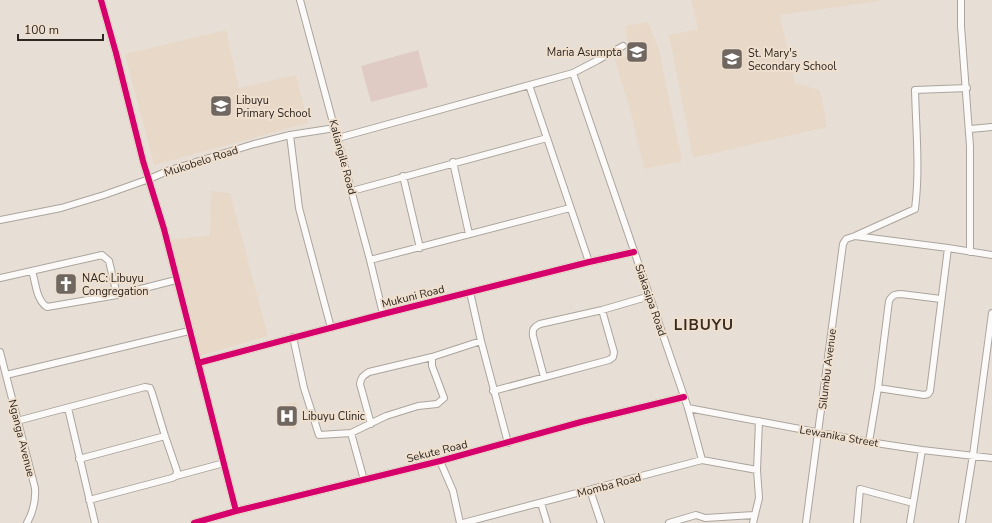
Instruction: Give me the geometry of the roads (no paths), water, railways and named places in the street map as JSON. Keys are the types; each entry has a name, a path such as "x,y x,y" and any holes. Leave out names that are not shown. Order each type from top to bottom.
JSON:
{"street":[{"path":"101,0 236,511"},
{"name":"Kaliangile Road","path":"300,0 338,138 383,314"},
{"path":"960,0 970,129 970,252"},
{"path":"338,138 573,73 623,46"},
{"name":"Siakasipa Road","path":"573,73 688,408 702,460"},
{"path":"528,86 589,262"},
{"path":"855,236 915,209 915,90 967,88"},
{"path":"970,129 992,127"},
{"name":"Mukobelo Road","path":"0,220 61,208 104,195 190,163 290,135 335,128"},
{"path":"290,135 299,208 331,328"},
{"path":"352,191 453,162 547,138"},
{"path":"453,162 468,234"},
{"path":"403,176 420,248"},
{"path":"370,260 570,208"},
{"path":"855,236 992,255"},
{"name":"Silumbu Avenue","path":"806,523 843,244 846,239 855,236"},
{"path":"878,388 924,395 928,394 930,390 948,248"},
{"name":"Mukuni Road","path":"198,363 383,314 634,252"},
{"path":"0,278 102,255 109,261 117,295"},
{"path":"32,271 39,298 42,304 47,307 117,295 176,280"},
{"path":"470,292 493,391 508,443"},
{"path":"869,442 878,388 889,301 892,296 896,294 942,299"},
{"path":"544,377 532,332 535,327 540,324 602,310 650,296"},
{"path":"493,391 609,360 613,357 614,352 602,310"},
{"path":"962,523 973,455 992,313"},
{"path":"6,375 189,331"},
{"path":"293,337 304,388 319,435 351,433 386,416 404,410 436,404 444,398 432,366 432,357"},
{"path":"371,424 360,384 361,378 369,372 432,357 481,341"},
{"name":"Nganga Avenue","path":"0,352 35,492 35,501 32,514 27,523"},
{"path":"18,422 145,387 150,388 164,436 177,471 176,476"},
{"name":"Sekute Road","path":"194,523 204,522 236,511 440,461 581,422 684,397"},
{"path":"68,408 95,523"},
{"name":"Lewanika Street","path":"688,408 869,442 992,458"},
{"path":"753,523 759,498 757,470 759,421"},
{"path":"351,433 364,480"},
{"path":"79,459 164,436"},
{"path":"910,523 922,450"},
{"name":"Momba Road","path":"461,523 485,520 541,503 702,460 757,470"},
{"path":"440,461 453,491 461,523"},
{"path":"89,500 224,463"},
{"path":"857,523 860,489 913,503"},
{"path":"590,490 601,523"},
{"path":"541,503 546,523"},
{"path":"669,523 696,515 707,520 754,515"}],"place":[{"name":"Maria Asumpta","path":"637,52"},
{"name":"St. Mary's Secondary School","path":"732,59"},
{"name":"Libuyu Primary School","path":"221,106"},
{"name":"NAC: Libuyu Congregation","path":"66,284"},
{"name":"Libuyu Clinic","path":"287,416"}],"district":[{"name":"LIBUYU","path":"704,325"}]}
